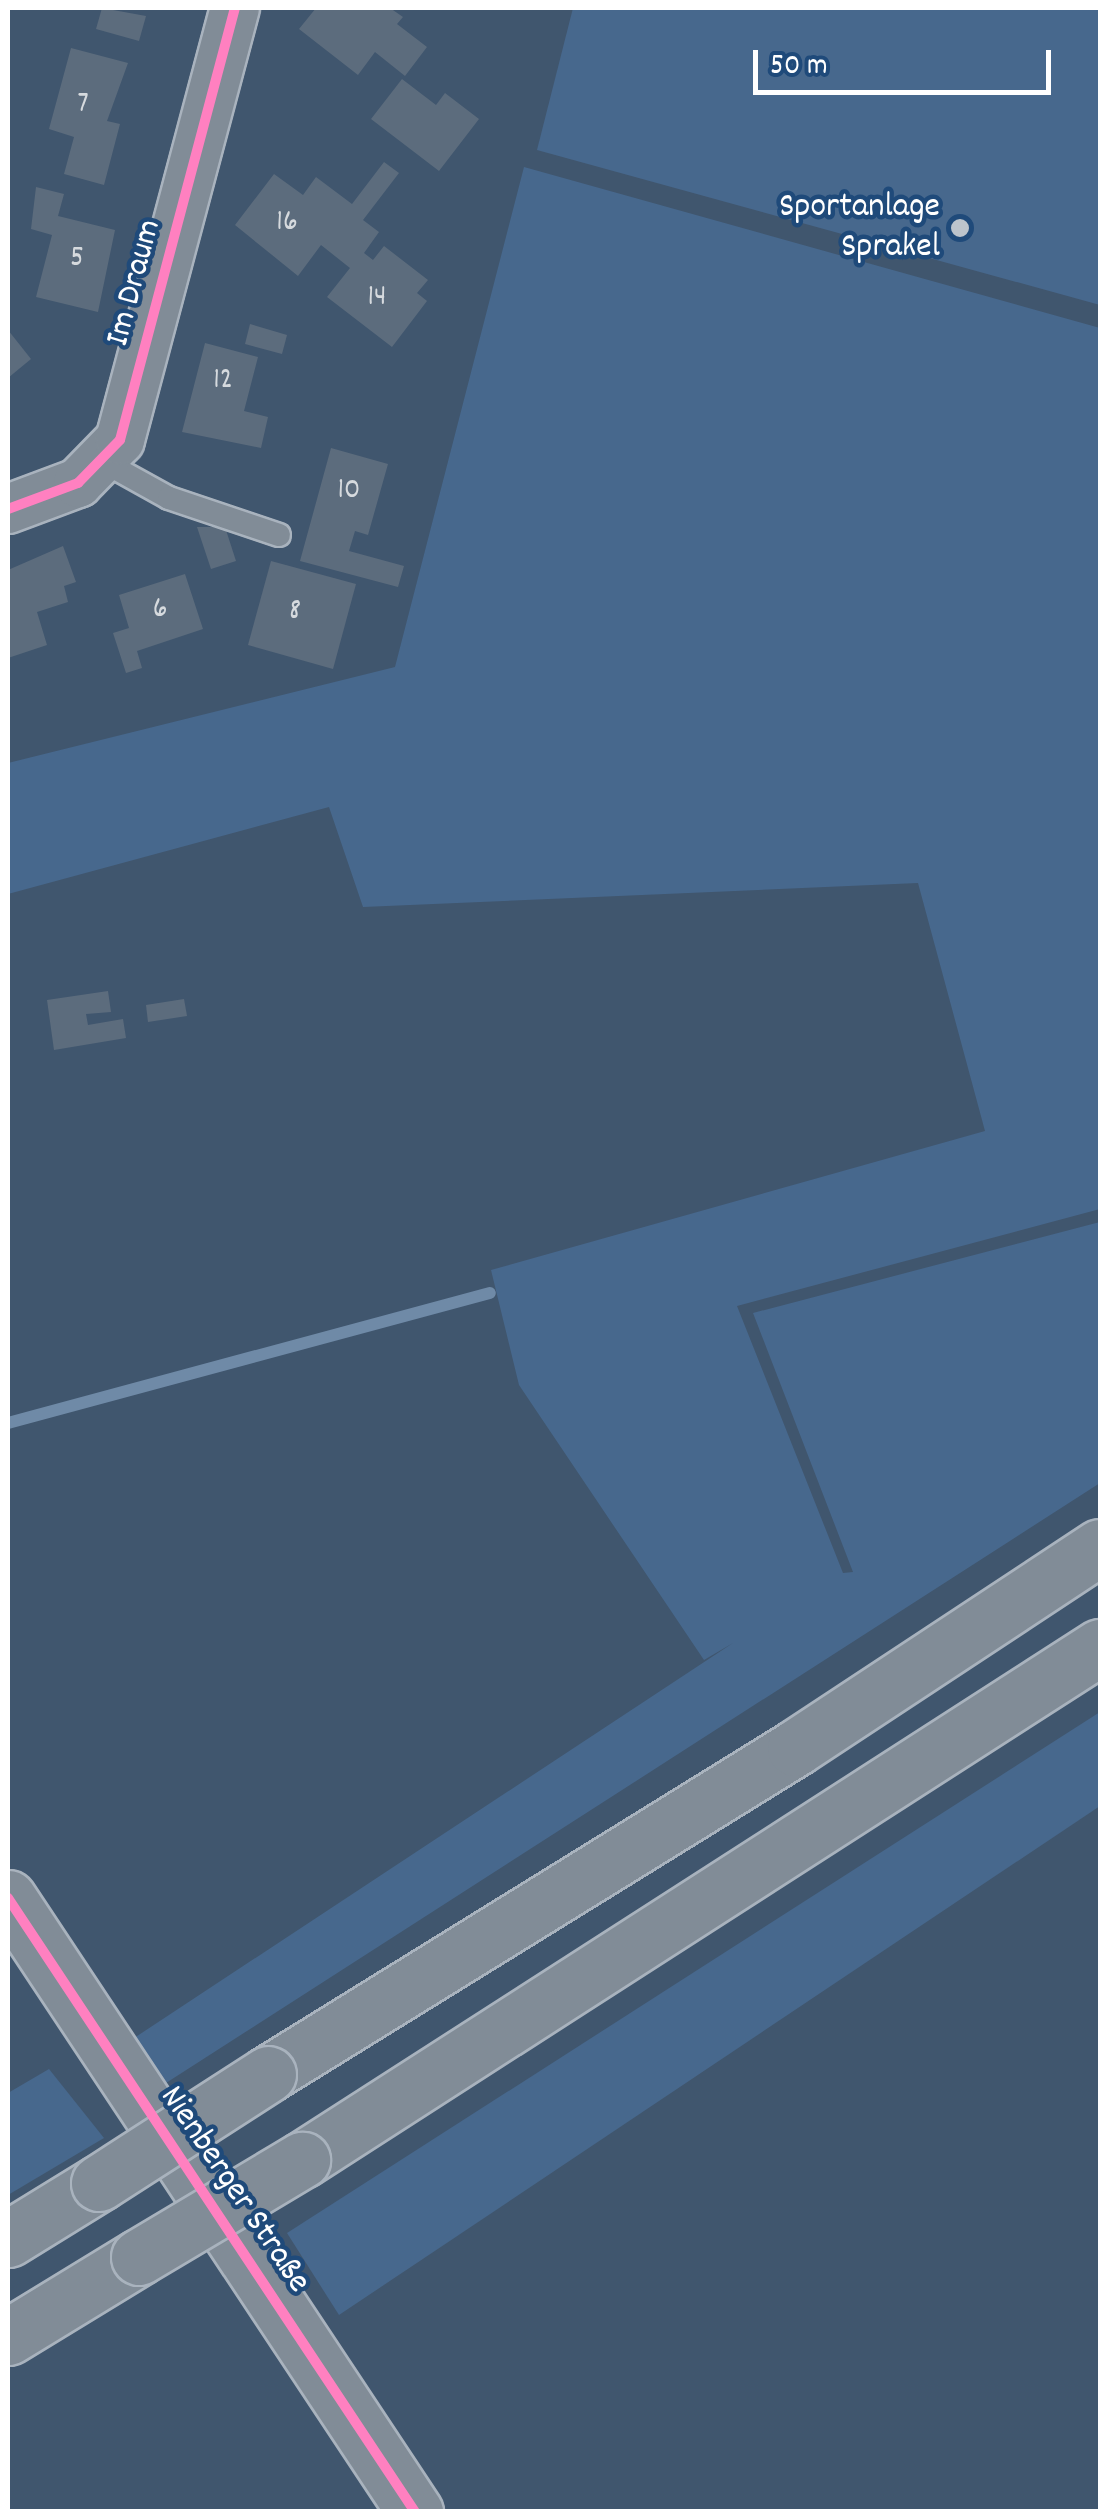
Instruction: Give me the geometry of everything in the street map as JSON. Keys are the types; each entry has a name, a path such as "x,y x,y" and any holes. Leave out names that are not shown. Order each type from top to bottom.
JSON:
{"main road":[{"path":"8,2239 794,1748 1100,1547"},
{"path":"8,2337 302,2160 1100,1647"},
{"name":"Nienberger Straße","path":"8,1898 415,2512"}],"street":[{"name":"Im Draum","path":"8,508 78,483 104,462 128,420 235,8"}],"lane":[{"path":"104,462 169,498 279,534"}],"shaded area":[{"name":"Sportanlage Sprakel","path":"573,8 1100,8 1100,305 537,150"},
{"path":"524,167 1100,328 1100,1209 737,1306 843,1573 853,1572 753,1313 1100,1222 1100,1483 152,2092 122,2046 733,1643 704,1660 519,1385 491,1270 985,1131 918,883 363,907 329,807 8,894 8,763 395,667"},
{"path":"1100,1712 1100,1806 339,2315 287,2233"},
{"path":"49,2069 104,2138 8,2195 8,2093"}],"building":[{"path":"102,8 146,16 139,41 96,29"},
{"path":"316,8 390,8 403,17 397,24 427,47 405,76 375,52 358,75 299,29"},
{"path":"71,48 128,63 107,121 120,124 104,185 64,174 74,137 49,129"},
{"path":"402,79 436,105 445,93 479,119 439,171 371,119"},
{"path":"384,162 399,173 363,220 379,232 364,253 373,260 384,246 428,280 417,293 427,301 392,347 327,297 350,268 321,245 298,276 235,225 274,174 303,195 316,177 352,204"},
{"path":"36,187 64,194 58,216 115,230 98,312 36,297 52,235 31,229"},
{"path":"250,324 287,335 282,354 245,344"},
{"path":"8,330 31,359 8,378"},
{"path":"205,343 258,357 244,411 268,417 261,448 182,432"},
{"path":"331,448 388,464 368,535 355,531 349,551 404,566 398,587 300,561"},
{"path":"197,527 225,527 236,561 211,569"},
{"path":"63,546 76,582 64,586 68,602 37,612 47,645 8,658 8,570"},
{"path":"271,561 356,584 333,669 248,645"},
{"path":"185,574 203,629 137,651 142,668 126,673 113,633 129,628 119,595"},
{"path":"108,991 111,1012 86,1014 88,1025 123,1019 126,1038 54,1050 47,1000"},
{"path":"184,999 187,1016 148,1022 146,1005"}],"waterway":[{"path":"8,1423 490,1293"}],"cycle path":[{"path":"8,509 78,483 120,440 235,8"},
{"path":"8,1898 415,2512"}],"place":[{"name":"Sportanlage Sprakel","path":"960,228"}]}
